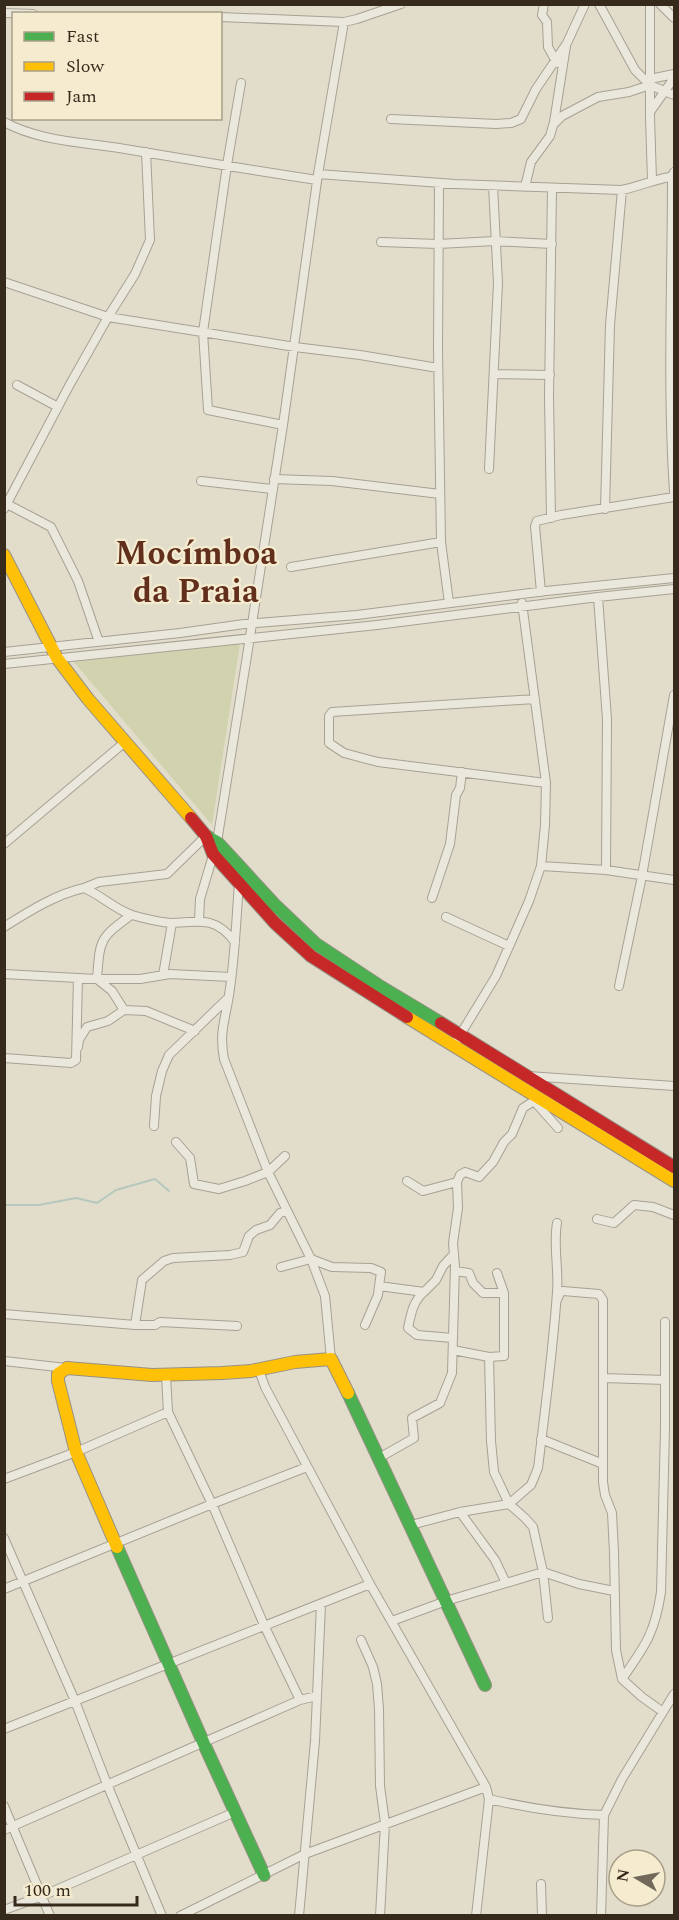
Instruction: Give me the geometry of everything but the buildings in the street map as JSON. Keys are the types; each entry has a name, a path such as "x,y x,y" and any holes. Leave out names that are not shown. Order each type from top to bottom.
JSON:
{"street":[{"path":"222,17 344,22 401,4"},
{"path":"544,4 542,15 547,22 548,47 563,71"},
{"path":"391,119 495,124 511,123 521,119 536,89 567,43 585,4"},
{"path":"599,4 635,70 650,82 675,95"},
{"path":"650,4 652,180"},
{"path":"660,4 675,18"},
{"path":"199,920 200,899 249,638 284,425 318,177 344,22"},
{"path":"525,187 531,162 545,144 553,125 567,43"},
{"path":"553,125 562,116 598,97 628,92 650,82 675,76"},
{"path":"650,113 675,76"},
{"path":"242,83 227,165 203,332 208,410 284,425"},
{"path":"4,122 20,131 54,139 318,177 622,190 674,175 670,387 675,492"},
{"path":"99,642 78,581 51,527 6,506 108,317 135,274 150,240 146,152"},
{"path":"439,183 438,368 441,542 449,603"},
{"path":"489,469 498,283 493,186"},
{"path":"551,518 552,188"},
{"path":"605,509 610,325 622,190"},
{"path":"381,242 438,244 495,241 552,244"},
{"path":"4,282 108,317 438,368"},
{"path":"494,374 550,375"},
{"path":"17,385 58,407"},
{"path":"274,479 322,480 440,494"},
{"path":"201,481 272,489"},
{"path":"542,592 535,523 540,520 675,497"},
{"path":"291,567 441,542"},
{"path":"4,555 54,652 125,742 212,844 315,944 457,1040 675,1181"},
{"path":"4,664 99,642 251,623 375,612 675,578"},
{"path":"4,652 54,652 249,638 675,589"},
{"path":"457,1040 496,976 529,901 541,866 546,783 521,594"},
{"path":"598,597 607,719 606,870"},
{"path":"375,612 377,625"},
{"path":"619,987 675,695"},
{"path":"535,699 332,712 328,716 329,743 344,753 378,762 546,783"},
{"path":"4,844 125,742"},
{"path":"432,898 450,844 456,795 460,788 462,772"},
{"path":"212,844 239,884 275,924 311,956 369,994 527,1076 675,1167"},
{"path":"4,927 26,913 74,890 99,882 167,874 212,844"},
{"path":"541,866 606,870 675,880"},
{"path":"239,884 229,997 222,1023 221,1043 224,1059 268,1172 311,1259 325,1296 331,1359 485,1685"},
{"path":"84,888 131,915 172,923 199,920 212,923 227,931 235,942"},
{"path":"97,978 99,949 102,940 131,915"},
{"path":"446,917 509,945"},
{"path":"163,975 172,923"},
{"path":"4,974 140,979 163,975 231,977"},
{"path":"75,1060 78,978"},
{"path":"97,978 112,991 124,1010"},
{"path":"154,1126 156,1096 169,1055 229,997"},
{"path":"4,1058 71,1063 75,1060 79,1040 87,1028 108,1021 124,1010 146,1011 195,1031"},
{"path":"527,1076 675,1086"},
{"path":"379,1458 414,1438 412,1418 440,1403 452,1372 455,1271 453,1243 458,1208 457,1182 460,1175 465,1172 479,1177 493,1162 504,1142 512,1134 523,1108 534,1101 558,1128"},
{"path":"176,1142 190,1158 194,1184 219,1189 268,1172 285,1156"},
{"path":"407,1180 423,1191 457,1182"},
{"path":"597,1219 614,1223 634,1205 653,1207 675,1215"},
{"path":"135,1325 142,1280 164,1261 173,1258 230,1255 243,1252 249,1236 270,1224 280,1213 287,1211"},
{"path":"411,1525 460,1512 509,1504 531,1485 538,1468 557,1300 554,1238 557,1223"},
{"path":"453,1338 417,1335 408,1328 411,1311 419,1296 436,1280 443,1266 454,1254"},
{"path":"281,1267 311,1259 332,1268 371,1268 381,1272 378,1295 364,1325"},
{"path":"455,1271 469,1273 473,1283 483,1293 504,1293"},
{"path":"453,1350 489,1357 504,1356 504,1293 497,1273"},
{"path":"379,1286 423,1292"},
{"path":"557,1300 560,1293 564,1291 599,1294 602,1297 603,1464 605,1495 612,1513 616,1650 622,1679 663,1712"},
{"path":"4,1314 135,1325 155,1325 160,1322 237,1326"},
{"path":"622,1679 648,1641 658,1613 663,1554 665,1380 670,1347 665,1322"},
{"path":"489,1357 494,1472 509,1504 533,1527 543,1572 548,1618"},
{"path":"4,1361 166,1375 259,1370 295,1362 331,1359"},
{"path":"67,1368 58,1374 58,1381 76,1452 264,1875"},
{"path":"259,1370 265,1387 370,1584 486,1787 489,1799 476,1916"},
{"path":"166,1375 168,1412 300,1700"},
{"path":"603,1378 665,1380"},
{"path":"4,1479 76,1452 168,1412"},
{"path":"542,1439 603,1464"},
{"path":"4,1589 307,1467"},
{"path":"460,1512 495,1560 506,1583"},
{"path":"4,1538 75,1701 162,1916"},
{"path":"392,1621 446,1601 543,1572 579,1584 614,1591"},
{"path":"4,1729 370,1584"},
{"path":"299,1916 306,1854 321,1604"},
{"path":"361,1640 377,1684 380,1786 385,1823 381,1916"},
{"path":"601,1916 604,1815 617,1789 675,1694"},
{"path":"9,1829 300,1700 317,1696"},
{"path":"180,1916 306,1854 486,1787"},
{"path":"489,1799 524,1808 558,1813 604,1815"},
{"path":"4,1806 9,1829 50,1916"},
{"path":"4,1910 42,1896 235,1812"},
{"path":"541,1884 542,1916"}],"green space":[{"path":"240,643 212,825 74,662"}],"waterway":[{"path":"4,1205 39,1205 76,1198 97,1203 116,1190 155,1179 169,1191"}],"traffic: fast":[{"path":"206,836 217,842 274,904 316,944 441,1023"},
{"path":"348,1393 485,1685"},
{"path":"117,1547 264,1875"}],"traffic: slow":[{"path":"4,555 57,658 88,699 191,818"},
{"path":"407,1017 674,1181"},
{"path":"117,1547 76,1452 58,1374 67,1368 152,1375 222,1373 331,1359 348,1393"}],"traffic: jam":[{"path":"191,818 206,836 213,854 275,923 311,956 407,1017"},
{"path":"441,1023 674,1167"}],"district":[{"name":"Mocímboa da Praia","path":"196,571"}]}
